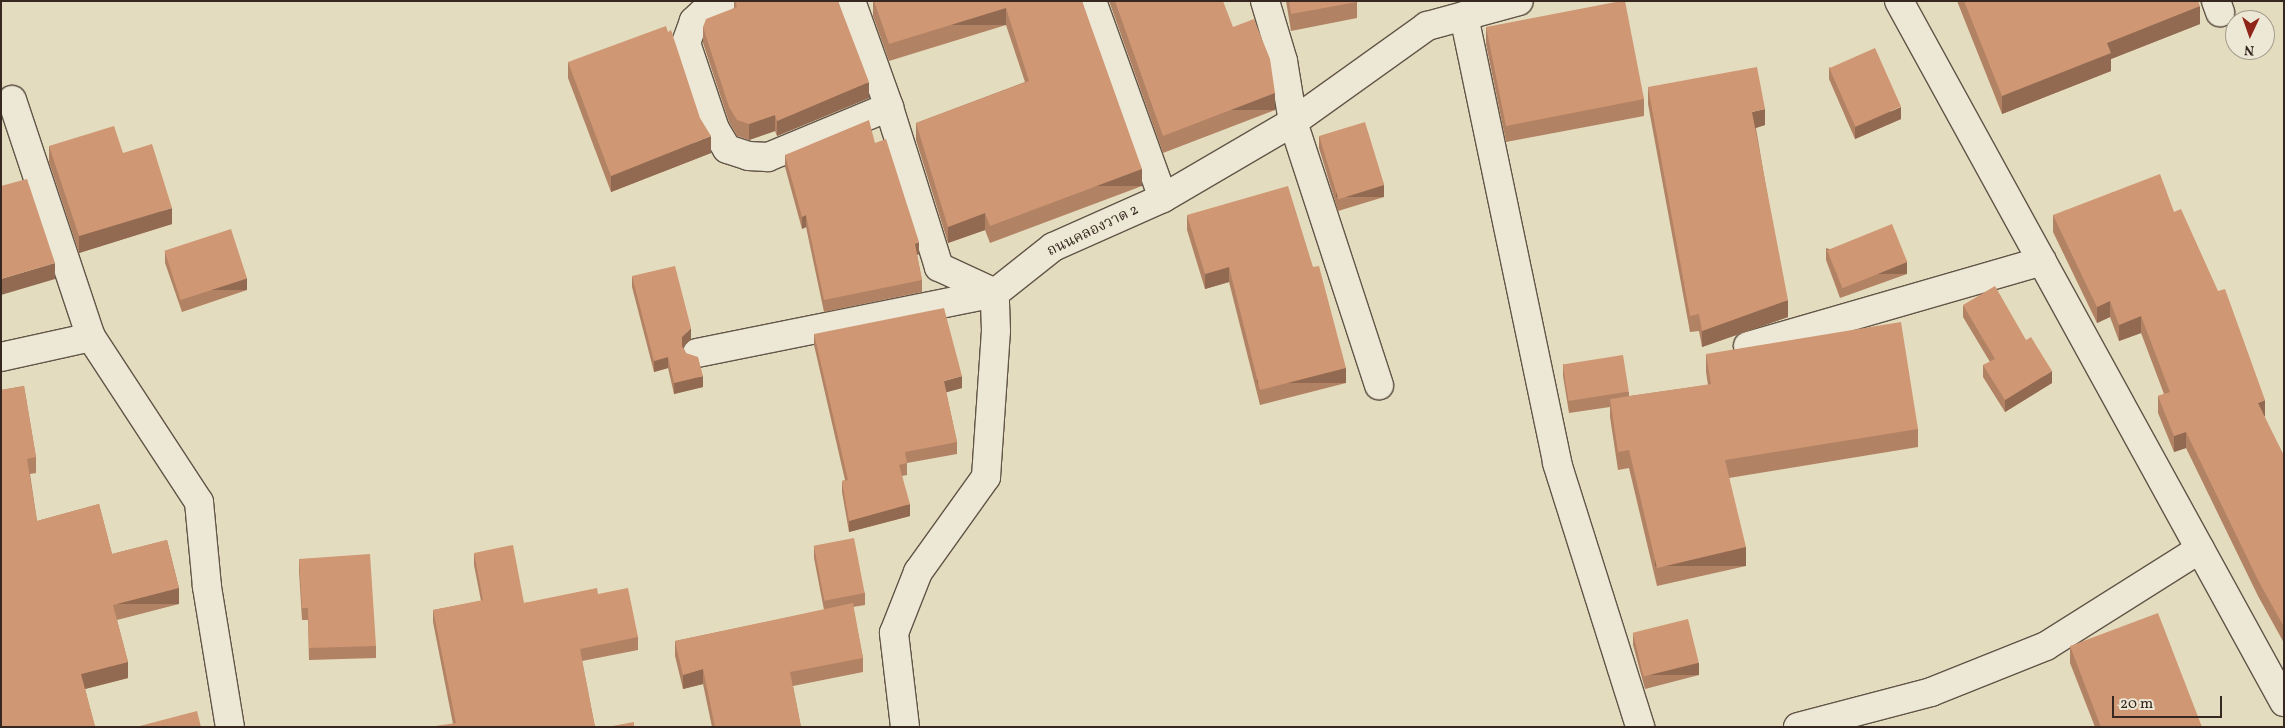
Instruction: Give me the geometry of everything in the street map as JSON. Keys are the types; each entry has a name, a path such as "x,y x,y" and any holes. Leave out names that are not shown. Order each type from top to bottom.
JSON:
{"street":[{"path":"725,1 709,7 694,21 686,43 715,129 727,149 748,156 768,157 889,107"},
{"path":"851,1 889,107 939,267 995,293"},
{"path":"1092,1 1163,198"},
{"path":"1264,1 1283,60 1293,122 1379,385"},
{"name":"ถนนคลองวาด 2","path":"995,293 1052,247 1163,198 1293,122 1427,26 1519,1"},
{"path":"1899,1 2284,702"},
{"path":"1464,16 1557,463 1640,727"},
{"path":"12,100 91,337 199,502 207,587 230,727"},
{"path":"1748,346 2042,261"},
{"path":"697,352 995,293"},
{"path":"905,727 894,633 918,572 986,477 996,330 995,293"},
{"path":"1,358 91,337"},
{"path":"1798,727 1931,692 2046,646 2200,549"}],"building":[{"path":"735,1 838,1 869,82 777,121 775,115 749,124 737,120 729,107 703,27 706,19 737,7"},
{"path":"874,1 1082,1 1142,169 990,226 985,213 948,227 916,123 1029,81 1006,8 889,44"},
{"path":"1115,1 1223,1 1233,27 1254,19 1270,59 1275,93 1163,136"},
{"path":"1289,1 1357,1 1357,2 1291,14"},
{"path":"1625,1 1644,99 1506,126 1486,27"},
{"path":"1964,1 2198,1 2200,6 2107,43 2111,53 2002,96"},
{"path":"666,26 668,32 671,30 700,118 711,136 611,176 568,62"},
{"path":"1875,48 1901,106 1855,127 1829,68"},
{"path":"1757,67 1765,109 1752,112 1788,300 1702,331 1699,314 1690,316 1648,87"},
{"path":"869,120 875,143 886,139 919,242 915,244 922,280 824,300 806,215 802,217 785,155"},
{"path":"1365,122 1384,185 1338,199 1319,136"},
{"path":"114,126 123,153 152,144 172,208 79,236 49,146"},
{"path":"2160,174 2174,212 2181,209 2218,291 2225,289 2265,400 2258,403 2284,456 2284,627 2258,580 2186,432 2174,436 2158,396 2170,392 2141,316 2119,325 2110,301 2097,307 2053,215"},
{"path":"27,179 55,263 1,279 1,186"},
{"path":"1288,186 1313,267 1319,266 1346,368 1260,390 1229,267 1205,274 1187,215"},
{"path":"1892,224 1907,262 1842,288 1827,250"},
{"path":"231,229 247,278 180,300 164,251"},
{"path":"675,266 691,328 682,337 682,346 686,353 698,357 703,376 674,383 668,357 654,361 632,276"},
{"path":"1995,286 2026,340 2031,337 2052,371 2005,400 1983,365 1995,359 1963,305"},
{"path":"944,308 962,376 944,381 957,442 905,452 907,463 899,465 910,504 849,521 842,481 848,480 814,334"},
{"path":"1901,322 1918,429 1725,460 1746,547 1657,568 1629,450 1618,452 1610,399 1711,384 1706,354"},
{"path":"1623,355 1629,392 1569,401 1563,365"},
{"path":"24,386 36,457 27,459 37,521 99,504 112,554 167,540 179,588 113,605 128,662 81,674 95,726 92,727 1,727 1,390"},
{"path":"854,538 865,593 824,601 814,546"},
{"path":"513,545 524,603 597,588 598,594 628,588 638,637 580,649 595,727 428,727 456,723 433,610 483,600 474,553"},
{"path":"370,554 376,646 309,648 308,608 302,608 299,559"},
{"path":"853,603 863,658 790,672 801,727 715,727 703,669 683,675 675,641"},
{"path":"2158,613 2202,727 2101,727 2070,646"},
{"path":"1688,619 1699,663 1644,676 1633,633"},
{"path":"197,711 201,727 136,727"},
{"path":"634,722 634,727 607,727"}]}
